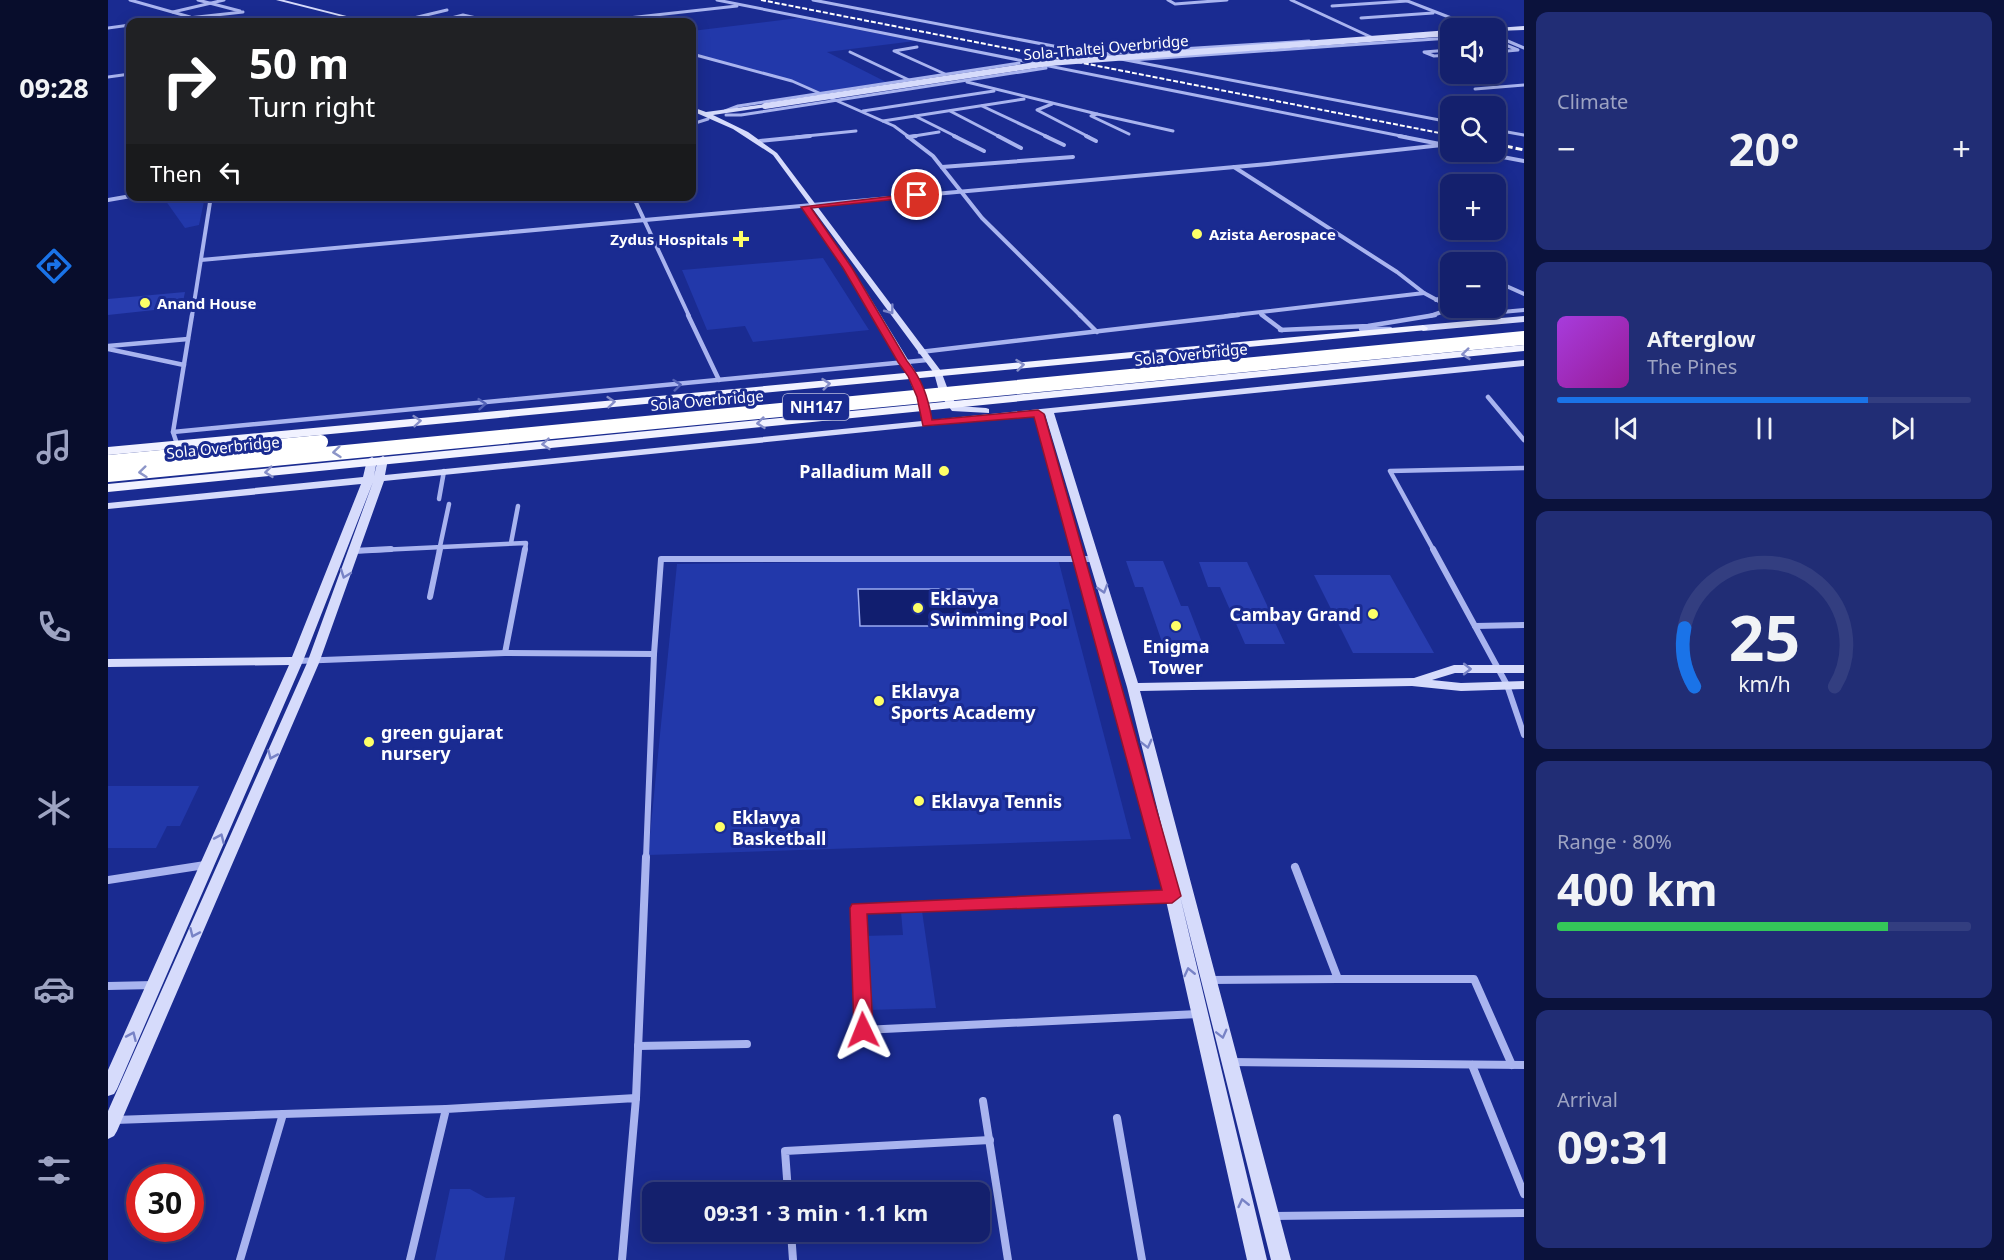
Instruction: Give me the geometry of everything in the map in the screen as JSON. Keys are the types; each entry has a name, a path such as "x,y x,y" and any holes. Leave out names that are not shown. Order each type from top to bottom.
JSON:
{"highway":[{"name":"Sola Overbridge","path":"108,462 1524,328"},
{"name":"Sola Overbridge","path":"108,475 1524,338"}],"main road":[{"path":"108,452 175,438 938,374 1424,328"},
{"path":"108,488 377,459 1524,348"}],"street":[{"path":"130,0 193,18 243,12 198,0"},
{"path":"172,12 224,0"},
{"path":"278,0 351,18"},
{"path":"289,0 361,18"},
{"path":"717,0 1440,145"},
{"path":"813,0 1440,120"},
{"path":"1168,0 1174,4 1227,0"},
{"path":"1291,0 1371,38"},
{"path":"1361,0 1370,4"},
{"path":"1332,6 1406,1 1450,18"},
{"path":"726,7 730,3"},
{"path":"630,18 744,6"},
{"path":"681,8 686,12"},
{"path":"414,18 447,10"},
{"path":"1361,18 1437,13"},
{"path":"451,18 463,15 476,18"},
{"path":"108,28 126,26"},
{"path":"1506,32 1524,29"},
{"path":"1122,61 1440,35"},
{"name":"Sola-Thaltej Overbridge","path":"768,107 1049,63 1440,35"},
{"name":"Sola-Thaltej Overbridge","path":"768,107 1037,67 1146,56 1440,35"},
{"path":"1092,55 1371,38"},
{"path":"1506,38 1524,48"},
{"path":"1506,46 1518,45"},
{"path":"1506,51 1518,50 1509,46"},
{"path":"917,47 894,51 945,75"},
{"path":"1514,48 1524,48"},
{"path":"1440,51 1424,52 1434,57 1440,56"},
{"path":"850,52 909,80"},
{"path":"696,56 792,81 838,99 883,121 908,137 933,156 982,218 1097,332"},
{"path":"725,113 738,106 1023,62"},
{"path":"725,113 741,115 1049,68"},
{"path":"108,77 126,75"},
{"path":"962,81 1052,104 1173,130"},
{"path":"1475,89 1524,85"},
{"path":"862,111 998,90"},
{"path":"883,121 1027,98"},
{"path":"1052,104 1037,110 1096,141"},
{"path":"982,105 1064,145"},
{"path":"702,115 768,107"},
{"path":"949,110 1021,148"},
{"path":"1097,114 1091,116 1129,134"},
{"path":"702,115 760,141 775,154 810,206 913,375 924,406 927,424"},
{"path":"702,115 761,149 810,206 938,374 950,404 955,409 1000,410 1016,416"},
{"path":"914,116 984,151"},
{"path":"760,141 856,131"},
{"path":"908,137 939,132"},
{"path":"1506,132 1524,135"},
{"path":"201,260 1233,167 1440,145"},
{"path":"942,167 1073,157"},
{"path":"1506,158 1524,161"},
{"path":"1233,167 1440,302"},
{"path":"108,200 126,197"},
{"path":"210,201 184,365 175,438 927,360"},
{"path":"635,201 719,380"},
{"path":"1506,286 1524,294"},
{"path":"920,351 1261,314 1424,293"},
{"path":"1506,312 1524,310"},
{"path":"1261,314 1280,330 1424,328 1524,319"},
{"path":"1280,330 1335,328 1431,318 1440,314"},
{"path":"108,347 188,339"},
{"path":"108,347 184,365"},
{"path":"108,506 1524,363"},
{"path":"1488,397 1524,441"},
{"path":"1043,413 1087,559 1172,896 1257,1260"},
{"path":"1515,430 1524,429"},
{"path":"377,459 374,478 353,551 314,660 110,1126 284,1114 446,1109 636,1098"},
{"path":"1524,468 1390,471 1499,669 1507,685 1524,735"},
{"path":"439,498 444,471"},
{"path":"108,1089 209,865 374,478"},
{"path":"429,597 442,547 449,504"},
{"path":"511,543 518,506"},
{"path":"353,551 526,543 505,654"},
{"path":"622,1260 636,1098 654,654 661,559 1087,559"},
{"path":"1087,559 1133,687 1281,1260"},
{"path":"1475,626 1524,625"},
{"path":"108,663 297,661 505,654 654,654"},
{"path":"1412,682 1454,669 1524,669"},
{"path":"1133,687 1412,682 1461,687 1524,685"},
{"path":"108,880 209,865"},
{"path":"1294,867 1338,979"},
{"path":"1172,896 858,908 863,1030 1198,1014"},
{"path":"1209,980 1474,979 1512,1065"},
{"path":"108,986 155,985"},
{"path":"638,1046 747,1044"},
{"path":"1230,1062 1524,1065"},
{"path":"1472,1065 1524,1194"},
{"path":"983,1101 1008,1260"},
{"path":"410,1260 446,1109"},
{"path":"240,1260 284,1114"},
{"path":"1117,1118 1142,1260"},
{"path":"787,1182 785,1151 990,1140"},
{"path":"1269,1216 1524,1213"},
{"path":"792,1242 793,1260"}],"shaded area":[{"path":"798,18 915,41 827,52 886,82 821,92 793,81 696,54 696,31"},
{"path":"166,201 204,201 199,225 185,228"},
{"path":"823,258 869,330 753,342 745,326 707,330 682,270"},
{"name":"Eklavya Sports Academy","path":"1058,559 1131,839 648,855 677,564"},
{"name":"Eklavya Swimming Pool","path":"858,589 973,589 980,626 860,626"},
{"path":"108,786 199,786 180,826 167,826 156,848 108,848"},
{"path":"922,911 936,1008 869,1010 862,936 903,935 901,912"},
{"path":"450,1189 470,1189 486,1198 515,1197 504,1260 435,1260"}],"building":[{"name":"Anand House","path":"185,292 182,307 108,315 108,299"},
{"path":"1126,561 1163,561 1181,606 1188,606 1203,645 1163,645 1143,587 1135,587"},
{"path":"1199,562 1247,562 1285,644 1245,644 1220,587 1208,587"},
{"name":"Cambay Grand","path":"1314,575 1390,575 1434,653 1353,653"}],"railway":[{"path":"761,0 1440,133"},
{"path":"1506,146 1524,150"}],"place":[{"name":"Azista Aerospace","path":"1197,234"},
{"name":"Zydus Hospitals","path":"741,239"},
{"name":"Anand House","path":"145,303"},
{"name":"Palladium Mall","path":"944,471"},
{"name":"Eklavya Swimming Pool","path":"918,608"},
{"name":"Cambay Grand","path":"1373,614"},
{"name":"Enigma Tower","path":"1176,626"},
{"name":"Eklavya Sports Academy","path":"879,701"},
{"name":"green gujarat nursery","path":"369,742"},
{"name":"Eklavya Tennis","path":"919,801"},
{"name":"Eklavya Basketball","path":"720,827"}],"route":[{"path":"863,1030 858,908 1172,896 1080,558 1038,414 927,424 922,397 913,375 848,268 806,207 917,195"}]}
